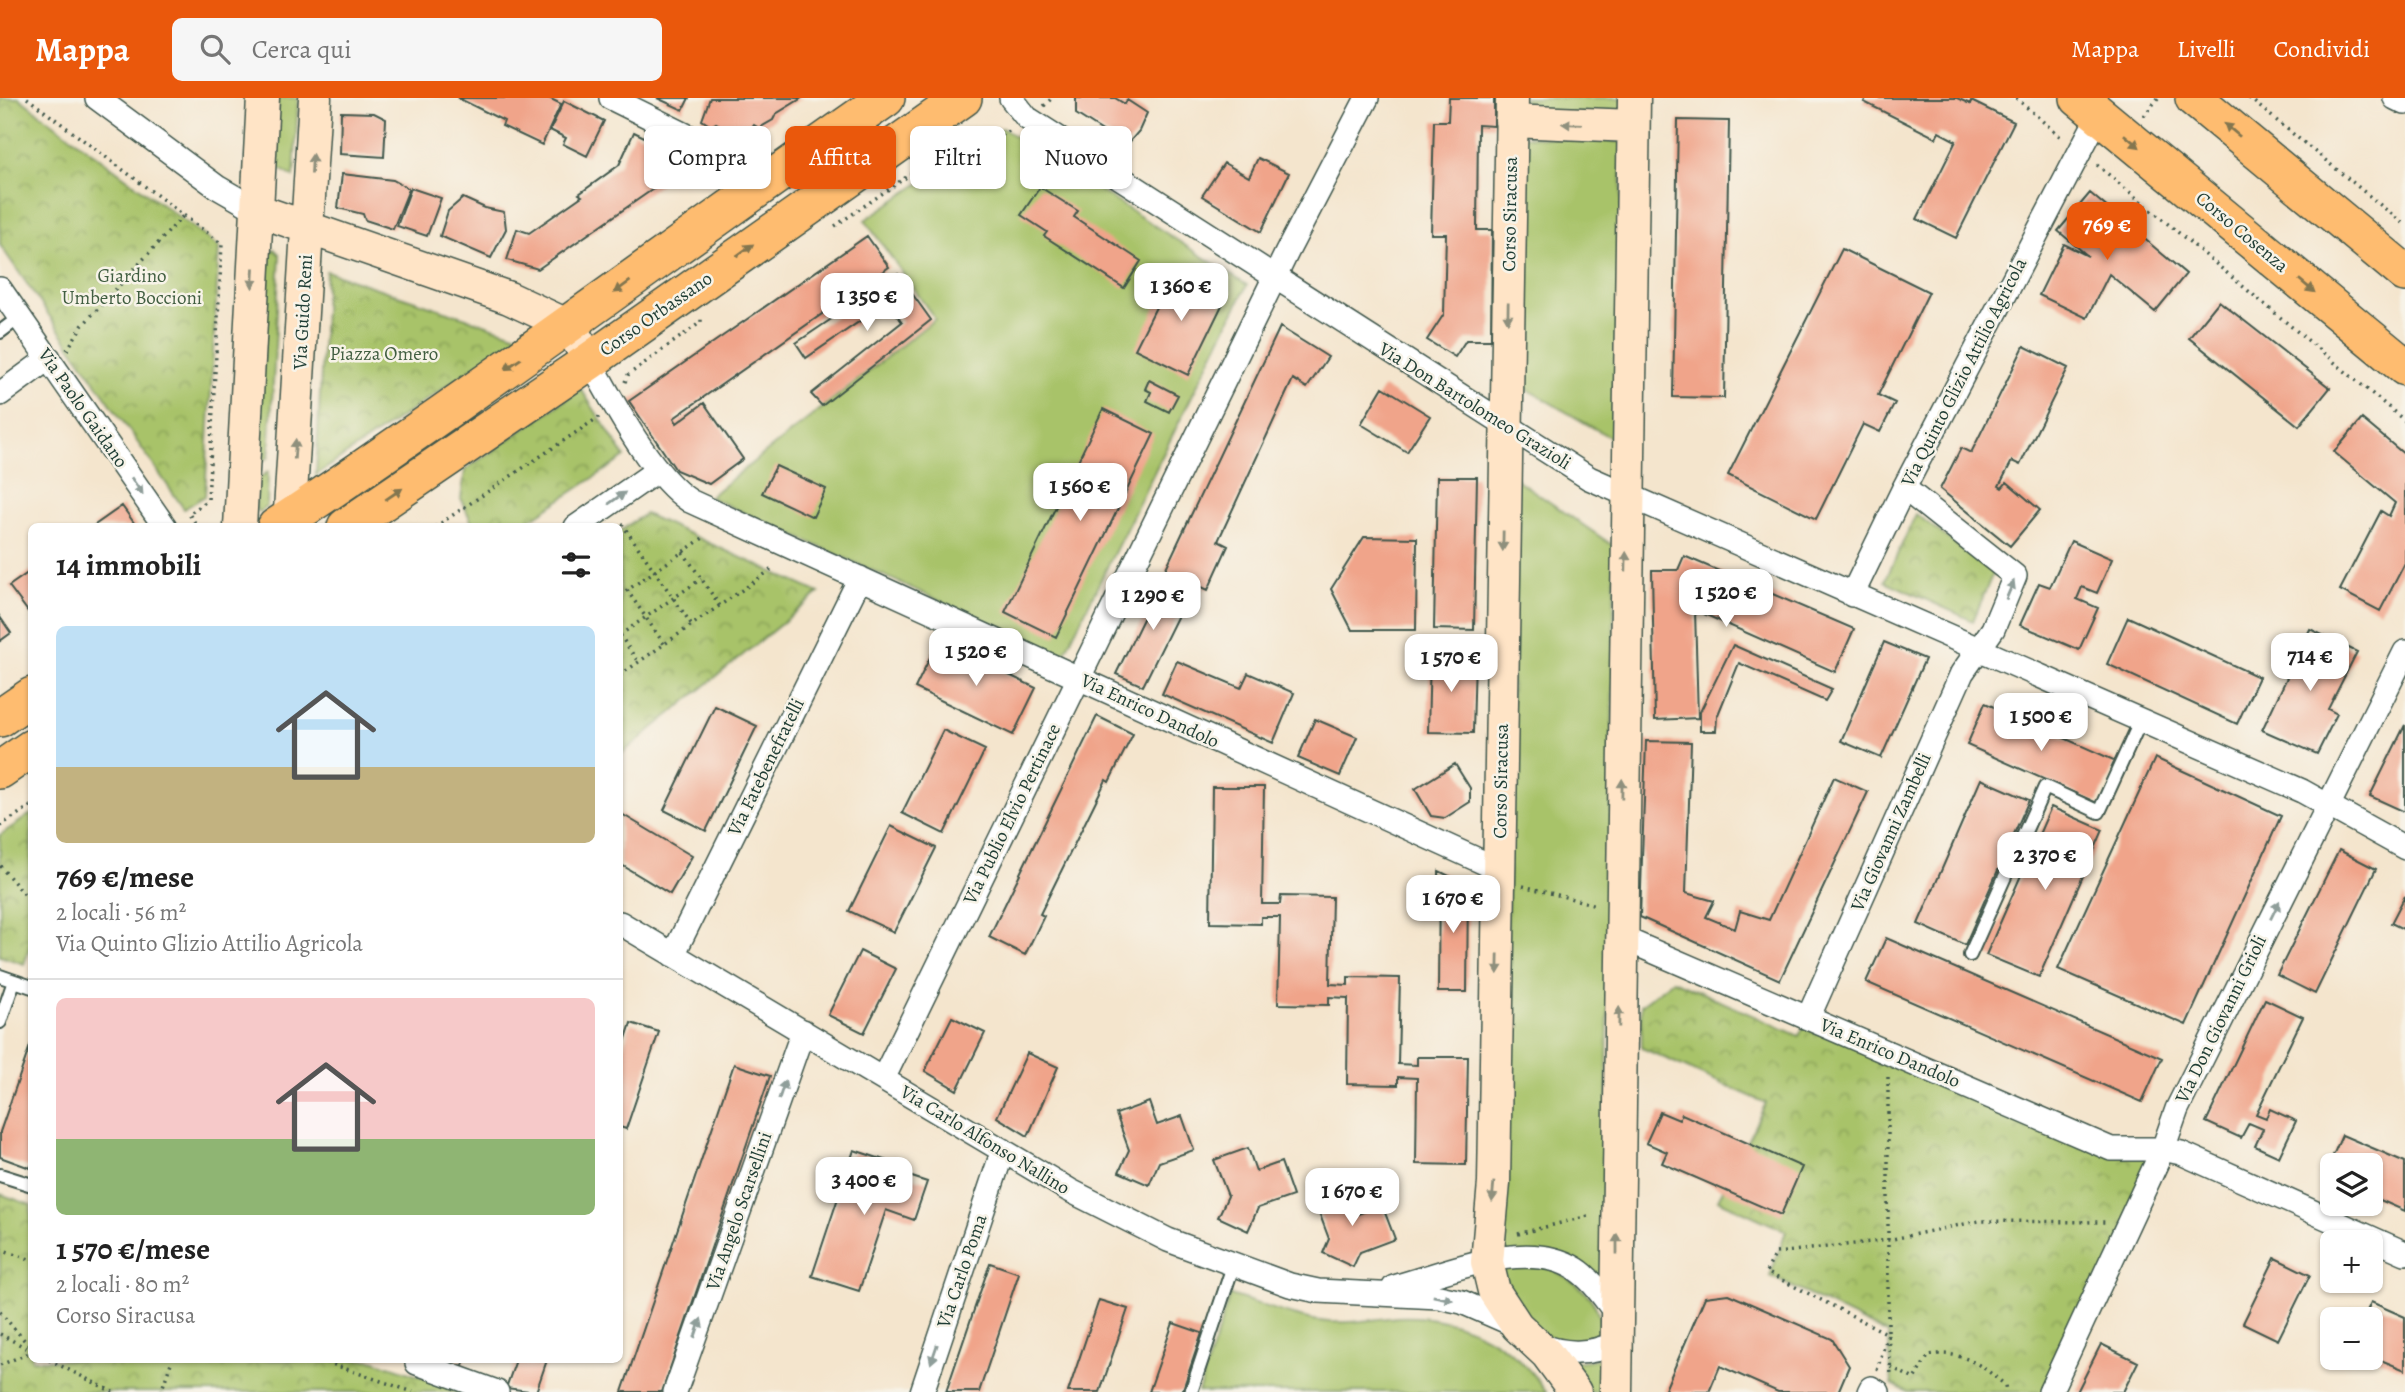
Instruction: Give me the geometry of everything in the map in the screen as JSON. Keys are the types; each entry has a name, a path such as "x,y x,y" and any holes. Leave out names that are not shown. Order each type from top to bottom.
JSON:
{"main road":[{"path":"771,178 886,98"},
{"name":"Corso Orbassano","path":"352,523 590,361 963,98"},
{"path":"2194,98 2405,273"},
{"name":"Corso Cosenza","path":"2089,106 2405,367"},
{"path":"286,523 569,326 755,189"},
{"path":"0,718 28,699"},
{"path":"0,770 28,751"}],"street":[{"path":"97,98 217,187 257,210 509,298 569,326 590,361"},
{"path":"240,523 263,98"},
{"name":"Via Guido Reni","path":"285,523 308,229 315,98"},
{"path":"611,98 668,126"},
{"name":"Via Don Bartolomeo Grazioli","path":"1011,98 1027,118 1588,478 2302,791 2405,848"},
{"name":"Via Publio Elvio Pertinace","path":"883,1079 1274,278 1367,98"},
{"path":"2395,98 2405,103"},
{"name":"Via Quinto Glizio Attilio Agricola","path":"1852,595 1903,488 2078,151 2089,106"},
{"path":"1512,110 1634,112 1620,924 1616,1392"},
{"name":"Corso Siracusa","path":"1512,110 1494,1183 1488,1251 1494,1291 1575,1392"},
{"name":"Via Paolo Gaidano","path":"0,289 162,523"},
{"path":"0,394 49,358"},
{"name":"Via Enrico Dandolo","path":"590,361 615,406 658,470 677,493 690,501 1079,678 1500,878"},
{"path":"582,523 658,470"},
{"path":"1903,488 2015,576 1993,629 1977,649"},
{"name":"Via Fatebenefratelli","path":"673,955 860,578"},
{"name":"Via Giovanni Zambelli","path":"1808,1018 1962,673 1977,649"},
{"name":"Via Don Giovanni Grioli","path":"2050,1392 2164,1150 2177,1109 2405,652"},
{"name":"Via Enrico Dandolo","path":"1620,924 1808,1018 2111,1149 2181,1153 2405,1253"},
{"name":"Via Carlo Alfonso Nallino","path":"623,925 1116,1215 1233,1266 1318,1291 1438,1297 1462,1303 1556,1351 1574,1353 1601,1350 1616,1328 1579,1270 1561,1260 1525,1254 1488,1251 1375,1292"},
{"name":"Via Angelo Scarsellini","path":"676,1392 803,1031"},
{"name":"Via Carlo Poma","path":"922,1392 1003,1150"},
{"path":"416,1363 497,1392"}],"lane":[{"path":"0,331 20,317"},
{"path":"1970,955 2045,787 2099,812 2141,720"},
{"path":"0,976 28,986"},
{"path":"0,1022 14,981"},
{"path":"0,1174 28,1184"},
{"path":"1191,1392 1233,1266"}],"path":[{"path":"27,98 222,244 208,500 189,513 195,523"},
{"path":"828,231 953,145 985,130 1001,136 1052,98"},
{"path":"2016,98 2078,151"},
{"path":"2251,99 2405,226"},
{"path":"2100,168 2405,421"},
{"path":"64,381 80,370 67,350 82,326 184,216"},
{"path":"441,523 615,406 628,375 701,322 700,312"},
{"path":"623,525 692,625"},
{"path":"623,593 706,536"},
{"path":"683,552 720,606"},
{"path":"623,673 775,567"},
{"path":"623,633 701,579"},
{"path":"627,590 664,644"},
{"path":"623,640 638,662"},
{"path":"0,826 28,808"},
{"path":"0,866 28,898"},
{"path":"1500,878 1620,924"},
{"path":"1878,1389 1891,1367 1888,1334 1888,1051"},
{"path":"1488,1251 1605,1212 1617,1212"},
{"path":"1888,1334 1766,1272 1776,1253 1888,1240 1979,1221 2130,1222"},
{"path":"0,1249 28,1258"},
{"path":"0,1312 28,1346"},
{"path":"0,1334 28,1349"},
{"path":"1878,1389 1888,1334"},
{"path":"0,1364 28,1353"},
{"path":"1891,1367 1914,1379 1929,1355 1958,1355 1978,1362 2005,1385 2006,1392"},
{"path":"55,1363 113,1392"},
{"path":"161,1392 171,1363"},
{"path":"329,1363 413,1392"}],"green space":[{"name":"Giardino Umberto Boccioni","path":"0,98 19,98 219,247 205,496 184,509 0,245"},
{"path":"277,98 298,98 294,177 273,165"},
{"path":"1524,98 1624,98 1623,115 1523,112"},
{"path":"1006,131 1020,140 1020,189 1097,189 1247,285 1063,656 709,497 935,319 865,220 911,189 1006,189"},
{"path":"1523,136 1622,142 1618,442 1518,384"},
{"path":"274,249 280,255 269,457 257,465 269,254"},
{"name":"Piazza Omero","path":"326,271 520,336 316,475"},
{"path":"581,389 625,457 525,523 472,523 461,499 465,470"},
{"path":"268,472 267,506 260,512 256,510 256,480"},
{"path":"1516,479 1615,547 1604,1272 1597,1277 1501,1252"},
{"path":"645,514 819,593 623,753 623,529"},
{"path":"1916,514 1993,573 1973,621 1885,581"},
{"path":"28,816 28,952 24,964 0,956 0,835"},
{"path":"1673,980 1799,1036 1808,1018 2111,1149 2163,1149 2050,1392 1908,1392 1892,1384 1888,1334 1770,1276 1786,1231 1718,1200 1766,1103 1642,1048 1641,1005"},
{"path":"0,1194 28,1204 28,1363 381,1363 465,1392 0,1392"},
{"path":"1540,1264 1563,1275 1593,1302 1600,1325 1597,1339 1573,1345 1531,1330 1500,1269"},
{"path":"1230,1295 1291,1315 1328,1322 1419,1317 1462,1326 1482,1334 1517,1358 1546,1392 1198,1392"},
{"path":"1599,1359 1599,1392 1584,1392 1564,1363"}],"building":[{"path":"458,98 549,98 561,104 542,145 502,126 504,121"},
{"path":"657,98 689,98 683,110"},
{"path":"710,98 802,98 762,126 721,126 716,123 711,126 702,120"},
{"path":"1076,98 1115,98 1125,104 1127,100 1147,113 1132,139 1132,126 1095,126 1076,114"},
{"path":"1449,98 1494,98 1494,126 1478,125 1477,230 1492,230 1491,340 1466,340 1455,357 1427,340 1444,314 1446,234 1431,234 1434,121 1448,121"},
{"path":"1866,98 1957,98 1970,104 1971,101 2014,122 1956,238 1917,219 1956,141 1939,132 1936,138 1864,102"},
{"path":"564,101 604,121 587,156 563,144 566,138 550,130"},
{"path":"341,112 374,113 386,119 384,157 340,154"},
{"path":"1678,120 1729,121 1724,398 1673,397"},
{"path":"634,132 644,137 644,189 653,189 538,269 507,260 517,229 529,233 582,196 579,194 619,165"},
{"path":"1258,158 1289,173 1261,232 1202,196 1224,163 1249,177"},
{"path":"342,174 393,180 409,189 393,229 365,220 363,214 338,208"},
{"path":"411,188 441,198 427,236 397,226"},
{"path":"1039,189 1043,189 1078,211 1074,217 1141,261 1124,288 1044,236 1047,232 1021,215"},
{"path":"2090,193 2186,274 2155,312 2109,274 2087,318 2039,295 2064,244 2088,256 2058,231"},
{"path":"463,198 485,208 504,212 506,229 491,258 440,236 448,211"},
{"path":"867,236 889,267 674,418 677,423 704,403 743,459 709,484 676,470 629,401"},
{"path":"1842,249 1929,292 1878,395 1895,403 1880,432 1863,424 1816,519 1728,475"},
{"path":"1174,271 1226,297 1188,375 1135,349"},
{"path":"898,274 931,320 822,406 811,394 902,322 888,302 806,358 796,343"},
{"path":"2219,301 2330,388 2299,426 2189,338"},
{"path":"1280,327 1328,357 1307,388 1293,379 1218,541 1228,546 1208,590 1165,570"},
{"path":"2024,346 2068,368 2020,465 2012,461 1999,486 2002,488 2007,482 2040,510 2010,546 1940,489 1961,448 1971,453"},
{"path":"1149,380 1178,395 1169,412 1147,401 1151,392 1145,389"},
{"path":"1383,387 1430,416 1407,452 1361,424"},
{"path":"1103,409 1154,434 1056,637 1005,612"},
{"path":"2362,419 2405,455 2405,563 2380,611 2340,590 2381,511 2389,516 2395,503 2334,452"},
{"path":"776,466 826,489 813,517 762,493"},
{"path":"1437,477 1477,477 1474,630 1434,629"},
{"path":"122,506 134,523 98,523"},
{"path":"1364,537 1417,538 1416,630 1352,630 1331,589"},
{"path":"2071,541 2112,559 2097,593 2082,587 2077,599 2098,608 2079,650 2020,625 2039,583 2050,587"},
{"path":"1684,556 1854,629 1835,672 1695,610 1698,718 1655,720 1652,570 1678,570"},
{"path":"28,573 28,612 9,586"},
{"path":"1163,578 1190,591 1143,686 1116,674"},
{"path":"0,617 11,633 0,641"},
{"path":"2128,617 2259,677 2237,724 2107,664"},
{"path":"2310,629 2357,652 2328,709 2337,714 2317,754 2262,730"},
{"path":"938,641 1036,688 1013,735 915,688"},
{"path":"1884,642 1925,659 1881,758 1841,741"},
{"path":"1733,645 1832,689 1825,701 1739,663 1717,717 1716,731 1700,731 1700,712"},
{"path":"1430,655 1475,657 1473,733 1428,732"},
{"path":"1177,661 1241,688 1248,673 1294,693 1273,743 1162,694"},
{"path":"1985,703 2116,761 2097,803 1967,745"},
{"path":"715,706 757,726 706,831 664,810"},
{"path":"1097,716 1133,734 1109,782 1106,780 1040,914 1044,916 1025,955 989,937"},
{"path":"1315,719 1357,737 1340,776 1298,758"},
{"path":"2405,725 2405,812 2370,796"},
{"path":"943,730 985,750 944,834 902,813"},
{"path":"1646,741 1691,742 1686,893 1714,901 1706,917 1735,929 1740,911 1769,920 1834,777 1868,792 1780,980 1640,917"},
{"path":"2155,758 2281,816 2186,1025 2058,969"},
{"path":"1455,764 1470,788 1470,802 1445,818 1431,816 1415,789"},
{"path":"1981,779 2029,800 1965,945 1918,924"},
{"path":"1212,787 1264,787 1262,904 1280,904 1281,896 1332,897 1330,984 1348,985 1348,977 1400,978 1398,1064 1417,1065 1417,1057 1468,1057 1466,1165 1416,1164 1417,1078 1398,1077 1398,1085 1347,1084 1348,998 1329,997 1329,1005 1278,1004 1280,917 1261,917 1261,924 1210,923"},
{"path":"2051,807 2103,830 2039,977 1986,955"},
{"path":"623,815 692,856 670,894 623,866"},
{"path":"891,826 936,848 894,932 849,911"},
{"path":"2339,850 2376,869 2315,994 2277,975"},
{"path":"1439,871 1468,885 1467,992 1438,992"},
{"path":"2405,896 2405,930 2391,923"},
{"path":"1886,938 2162,1058 2142,1102 1866,982"},
{"path":"860,951 896,969 864,1033 828,1015"},
{"path":"2265,999 2303,1017 2256,1114 2266,1118 2270,1109 2296,1121 2279,1157 2255,1146 2263,1129 2249,1123 2241,1138 2206,1122"},
{"path":"952,1017 985,1033 957,1090 925,1071"},
{"path":"631,1023 659,1032 626,1129 623,1128 623,1048"},
{"path":"28,1052 28,1167 0,1157 0,1132"},
{"path":"1027,1053 1058,1067 1028,1136 997,1117"},
{"path":"734,1064 770,1076 662,1392 622,1392"},
{"path":"1149,1102 1157,1125 1182,1116 1194,1150 1159,1162 1149,1185 1119,1172 1129,1150 1116,1114"},
{"path":"1660,1112 1679,1120 1682,1114 1802,1167 1781,1215 1662,1163 1667,1152 1646,1143"},
{"path":"2342,1135 2405,1162 2405,1211 2383,1201 2383,1153 2334,1153"},
{"path":"1248,1148 1256,1171 1281,1162 1293,1196 1258,1208 1248,1231 1218,1217 1228,1196 1214,1160"},
{"path":"854,1150 902,1166 900,1173 927,1182 914,1220 886,1210 859,1291 812,1276"},
{"path":"1349,1191 1358,1214 1382,1205 1395,1239 1360,1252 1353,1267 1323,1253 1329,1239 1316,1204"},
{"path":"2275,1258 2310,1275 2278,1340 2243,1323"},
{"path":"990,1263 1019,1273 979,1392 946,1392"},
{"path":"1728,1294 1832,1339 1849,1366 1838,1392 1778,1392 1720,1366 1709,1392 1664,1392 1705,1297"},
{"path":"1099,1300 1128,1309 1100,1392 1068,1392"},
{"path":"2371,1302 2382,1307 2369,1307"},
{"path":"2383,1307 2405,1317 2405,1370 2383,1361"},
{"path":"1173,1323 1202,1333 1182,1392 1149,1392"},
{"path":"2101,1344 2138,1362 2123,1392 2077,1392"},
{"path":"441,1363 464,1363 461,1372"},
{"path":"515,1363 546,1363 536,1392 506,1388"}]}
